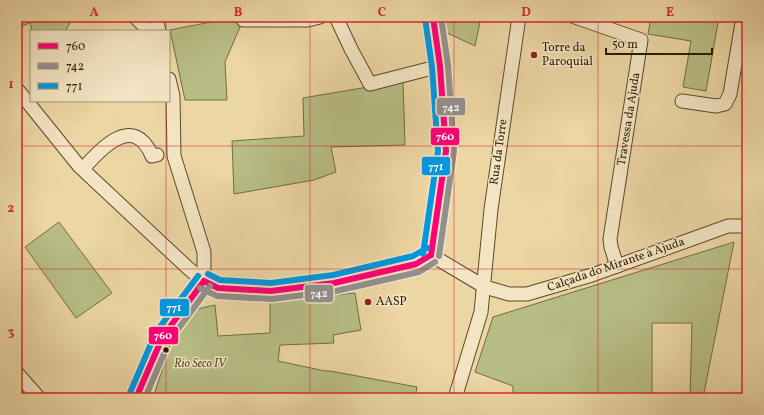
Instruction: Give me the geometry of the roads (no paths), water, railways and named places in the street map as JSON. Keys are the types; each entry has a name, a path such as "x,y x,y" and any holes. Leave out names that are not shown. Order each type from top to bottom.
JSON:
{"street":[{"path":"135,17 148,30"},
{"path":"156,17 159,30"},
{"path":"243,18 308,20 320,17"},
{"path":"336,17 370,84 440,66"},
{"path":"34,104 83,169 204,281 218,288 271,291 334,283 416,264 431,255 446,151 440,66 433,17"},
{"name":"Rua da Torre","path":"455,398 481,312 485,287 492,209 519,17"},
{"name":"Travessa da Ajuda","path":"575,17 641,40 610,239 617,266"},
{"path":"682,101 716,106 725,104 730,94 743,17"},
{"path":"136,398 169,326 204,281 204,252 174,156 172,96 170,85"},
{"path":"17,88 30,100"},
{"path":"83,169 98,152 112,140 127,136 141,139 148,147 152,156 157,155"},
{"name":"Calçada do Mirante à Ajuda","path":"431,255 485,287 509,294 527,294 617,266 728,226 747,226"},
{"path":"17,373 39,398"}],"place":[{"name":"Torre da Paroquial","path":"534,55"},
{"name":"AASP","path":"368,302"}],"park label":[{"name":"Rio Seco IV","path":"200,364"}]}
